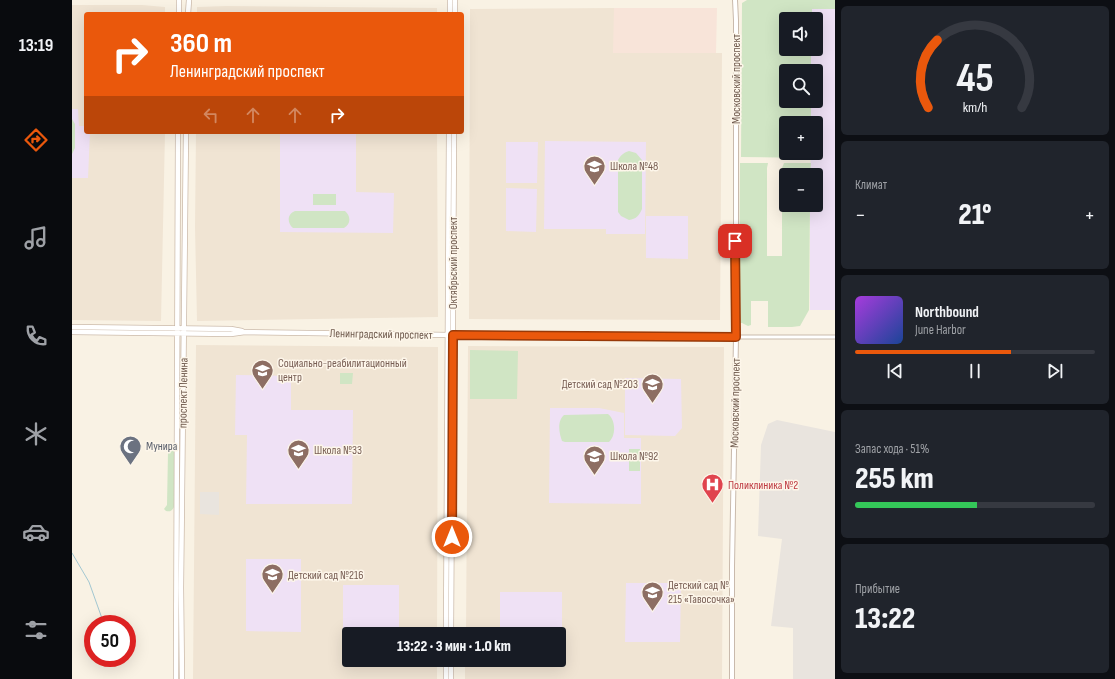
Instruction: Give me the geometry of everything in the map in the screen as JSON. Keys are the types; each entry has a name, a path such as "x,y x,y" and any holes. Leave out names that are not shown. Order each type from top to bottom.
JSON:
{"main road":[{"path":"179,0 179,12"},
{"path":"188,12 189,0"},
{"path":"450,0 450,12"},
{"path":"455,0 455,12"},
{"name":"проспект Ленина","path":"176,679 178,134"},
{"name":"проспект Ленина","path":"182,679 181,588 186,134"},
{"name":"Октябрьский проспект","path":"449,134 451,627"},
{"name":"Октябрьский проспект","path":"446,627 454,134"},
{"path":"72,327 177,330"},
{"path":"72,332 177,330"},
{"name":"Ленинградский проспект","path":"177,330 231,334 245,332 451,335"},
{"path":"446,667 446,679"},
{"path":"451,667 451,679"}],"street":[{"path":"731,0 735,6"},
{"name":"Московский проспект","path":"732,679 732,566 736,337 735,0"},
{"name":"Ленинградский проспект","path":"451,335 835,337"}],"shaded area":[{"path":"72,5 142,5 165,7 165,12 84,12 84,134 165,134 161,321 72,320"},
{"path":"197,7 437,8 437,12 197,12"},
{"path":"614,8 614,53 722,53 720,320 469,319 470,9"},
{"path":"614,8 717,8 716,53 613,53"},
{"path":"812,9 835,9 835,310 810,310 810,212 823,212 823,168 810,168 811,160 823,160 823,116 811,116 811,108 823,108 823,64 811,64 811,56 823,56 823,12 812,12"},
{"path":"72,109 78,109 79,126 84,126 84,134 90,134 88,178 72,178"},
{"path":"196,134 437,134 438,317 197,321 195,227"},
{"path":"280,134 356,134 356,192 394,193 393,233 280,232"},
{"name":"Школа №48","path":"545,141 646,142 645,234 606,234 606,229 544,229"},
{"path":"506,142 538,142 537,183 506,183"},
{"path":"506,188 537,189 536,232 506,231"},
{"path":"646,216 688,216 688,259 646,258"},
{"path":"196,345 438,347 437,627 342,627 342,667 437,667 437,679 193,679"},
{"path":"468,346 724,347 722,679 465,679 465,667 566,667 566,627 466,627"},
{"name":"Школа №33","path":"236,375 291,376 291,410 353,410 352,504 246,504 247,435 235,435"},
{"name":"Детский сад №203","path":"625,378 681,379 682,428 675,436 625,435"},
{"name":"Школа №92","path":"550,408 599,408 624,413 624,438 641,438 641,504 549,503"},
{"path":"777,420 835,432 835,679 793,679 793,628 771,626 782,539 758,536 761,445 768,424"},
{"path":"200,492 219,492 219,515 200,514"},
{"name":"Детский сад №216","path":"246,559 301,559 301,632 246,631"},
{"name":"Детский сад № 215 «Тавосочка»","path":"626,583 681,583 680,642 625,642"},
{"path":"343,585 399,585 399,627 343,627"},
{"path":"500,592 562,592 562,627 500,627"}],"green space":[{"path":"747,0 835,0 835,9 812,9 812,12 779,12 779,56 811,56 811,64 779,64 779,108 811,108 811,116 779,116 779,158 741,157 742,3"},
{"path":"72,119 75,124 75,148 72,154"},
{"path":"629,151 636,153 642,160 642,209 637,217 629,220 621,216 618,212 618,160 622,154"},
{"path":"740,163 768,163 767,256 782,256 782,212 810,212 809,310 800,326 768,327 768,301 751,301 751,325 748,326 739,323"},
{"path":"784,163 811,163 811,168 782,168"},
{"path":"313,194 336,194 336,205 313,205"},
{"path":"295,211 345,211 348,215 349,222 344,228 293,228 289,221 289,216"},
{"path":"470,350 518,351 517,399 470,399"},
{"path":"340,373 353,373 352,384 340,384"},
{"path":"608,414 613,420 614,424 613,436 609,442 562,441 559,431 560,420 564,415"},
{"path":"166,446 170,446 174,450 174,507 169,511 164,509 167,505 168,452 165,450"},
{"path":"629,449 640,449 640,471 629,471"}],"waterway":[{"path":"72,553 89,582 101,615"}],"place":[{"name":"Школа №48","path":"595,186"},
{"name":"Социально-реабилитационный центр","path":"263,390"},
{"name":"Детский сад №203","path":"653,404"},
{"name":"Мунира","path":"130,466"},
{"name":"Школа №33","path":"299,470"},
{"name":"Школа №92","path":"595,476"},
{"name":"Поликлиника №2","path":"712,504"},
{"name":"Детский сад №216","path":"273,594"},
{"name":"Детский сад № 215 «Тавосочка»","path":"653,612"}],"route":[{"path":"452,537 453,335 736,337 735,241"}]}
